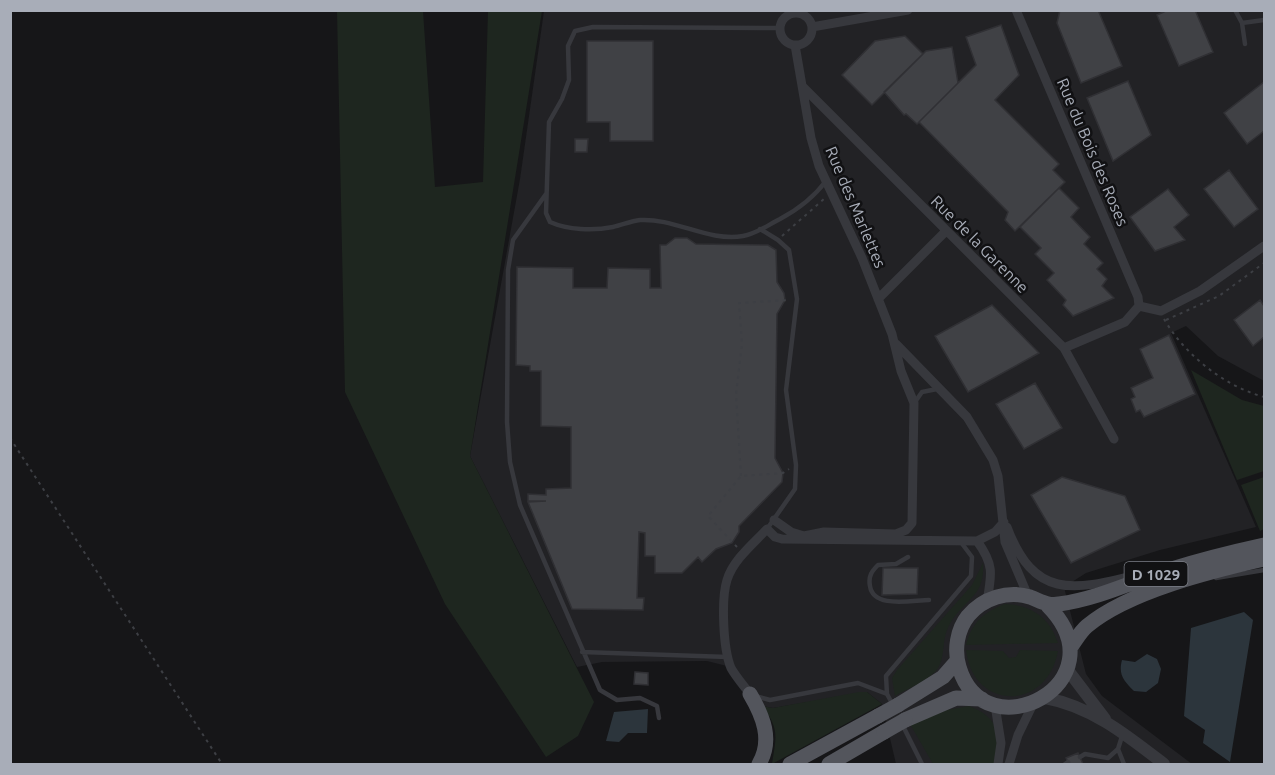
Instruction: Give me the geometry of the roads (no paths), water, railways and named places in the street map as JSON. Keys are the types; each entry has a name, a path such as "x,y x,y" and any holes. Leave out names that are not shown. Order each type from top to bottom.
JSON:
{"main road":[{"name":"D 1029","path":"1048,606 1074,602 1167,570 1264,545"},
{"name":"D 1029","path":"1070,648 1087,626 1103,615 1164,588 1264,559"},
{"path":"829,765 905,720 956,699 988,702 1014,708 1039,701 1054,690 1067,669 1070,648 1062,621 1048,606 1028,596 1011,594 987,600 969,616 962,626 956,649 957,661 968,686 988,702"},
{"path":"790,765 878,716 892,700 943,677 957,661"},
{"path":"750,694 766,732 764,753 759,765"}],"street":[{"path":"812,27 908,10"},
{"name":"Rue du Bois des Roses","path":"1016,10 1138,297 1139,306"},
{"path":"797,11 807,17 812,27 806,42 795,45 786,41 780,28 787,15 797,11"},
{"name":"Rue des Marlettes","path":"795,45 811,138 826,181 852,233 878,299 914,403 912,523"},
{"name":"Rue de la Garenne","path":"802,86 1064,348 1114,439"},
{"path":"878,299 946,231"},
{"path":"1064,348 1125,322 1139,306 1161,311 1200,291 1264,246"},
{"name":"Rue des Marlettes","path":"894,341 967,417 993,460 998,476 1004,522"},
{"path":"774,520 791,532 804,536 824,532 896,534 906,530 912,523 928,539"},
{"path":"750,694 731,668 728,657 724,632 726,580 744,553 767,529 782,539 977,541 994,532 1004,522"},
{"path":"1004,522 1016,553 1037,574 1052,582 1079,588 1167,570"},
{"path":"1004,522 1005,542 1028,596"},
{"path":"977,541 989,559 991,578 987,600"},
{"path":"1067,669 1110,724"},
{"path":"1009,765 1018,735 1039,701 1079,708 1110,724 1164,765"},
{"path":"988,702 1001,743 998,765"}],"lane":[{"path":"1235,10 1242,23 1245,44"},
{"path":"1242,23 1264,20"},
{"path":"780,28 593,27 574,31 568,46 569,80 562,99 549,122 546,213 550,222 564,228 611,228 637,220 663,220 714,235 741,237 791,213 818,191 826,181"},
{"path":"546,194 513,240 508,270 507,422 510,462 520,505 600,690 617,700 640,698 657,706 659,718"},
{"path":"760,229 789,250 796,298 786,390 796,465 795,489 767,529"},
{"path":"914,403 922,392 940,389"},
{"path":"922,765 892,700 886,676 971,576 972,557 960,541"},
{"path":"908,557 896,564 878,565 871,572 870,589 880,600 929,600"},
{"path":"1164,588 1264,570"},
{"path":"582,652 728,657"},
{"path":"750,694 770,700 858,683 892,700"},
{"path":"1080,757 1084,754 1108,758 1118,749 1122,733"},
{"path":"1118,749 1124,764"}]}
